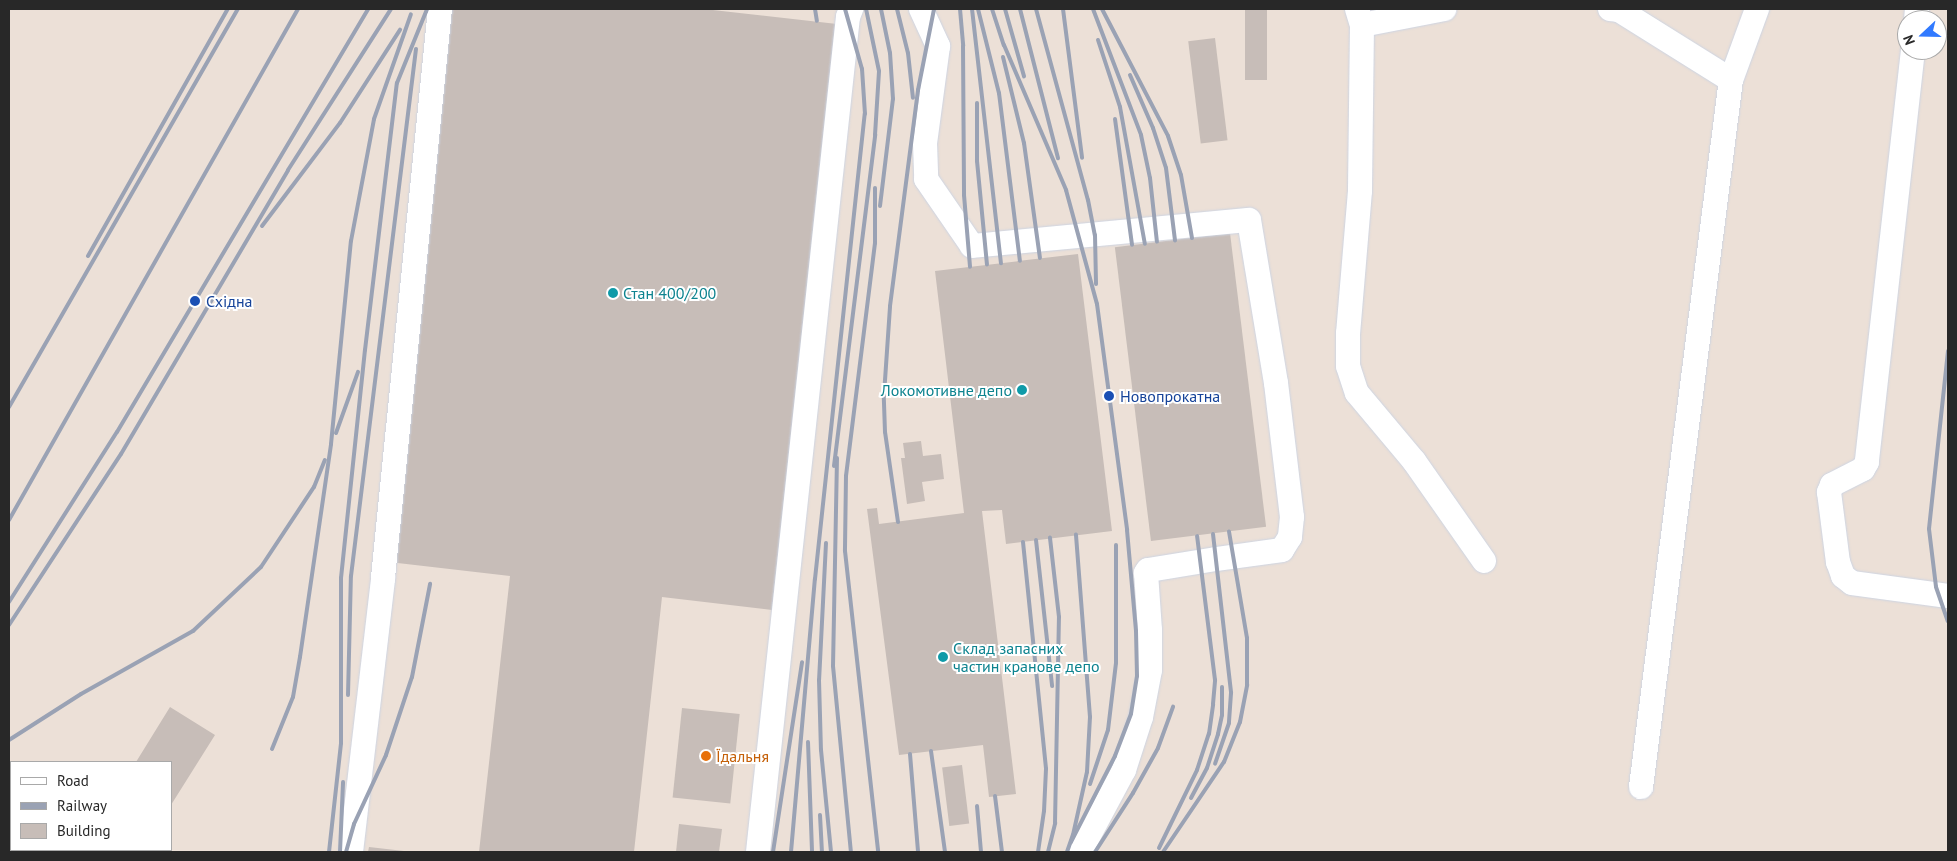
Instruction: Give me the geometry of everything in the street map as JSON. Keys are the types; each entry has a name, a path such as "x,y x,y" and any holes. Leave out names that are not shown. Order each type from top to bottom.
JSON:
{"lane":[{"path":"351,852 383,578 440,9"},
{"path":"758,852 848,17 851,9"},
{"path":"921,9 938,46 925,143 926,179 972,246 1249,220 1276,383 1292,517 1290,537 1282,550 1216,558 1148,570 1146,573 1150,630 1150,670 1141,717 1124,770 1080,852"},
{"path":"1444,9 1360,17 1360,192 1348,333 1348,366 1357,393 1414,461 1484,561"},
{"path":"1610,9 1618,10 1731,80"},
{"path":"1641,787 1731,80 1757,9"},
{"path":"1912,60 1867,462 1863,469 1832,485 1829,492 1838,562 1843,576 1852,584 1948,596"}],"building":[{"name":"Стан 400/200","path":"450,9 704,9 837,24 772,610 662,597 634,852 479,852 510,576 389,562"},
{"path":"1245,9 1267,9 1267,80 1245,80"},
{"path":"1215,38 1228,140 1201,144 1188,41"},
{"path":"1230,233 1266,527 1151,541 1115,247"},
{"path":"1078,254 1112,531 1006,544 1002,510 982,511 1016,794 989,797 983,745 899,755 867,509 877,508 879,524 964,513 935,271"},
{"path":"921,441 923,456 941,454 944,479 922,482 925,501 907,504 901,458 905,458 903,443"},
{"path":"170,707 215,735 172,803 172,761 137,761"},
{"name":"Їдальня","path":"682,708 740,714 730,804 673,798"},
{"path":"962,765 969,824 949,826 942,767"},
{"path":"679,824 722,829 719,852 676,852"},
{"path":"369,847 404,851 404,852 368,852"}],"railway":[{"path":"88,256 228,9"},
{"path":"9,407 238,9"},
{"path":"9,520 298,9"},
{"path":"9,602 117,432 368,9"},
{"path":"9,625 121,454 288,170 391,9"},
{"path":"329,852 341,743 341,578 365,350 397,83 427,9"},
{"path":"815,9 817,21"},
{"path":"791,852 815,579 865,114 862,69 845,9"},
{"path":"834,466 875,135 879,71 866,9"},
{"path":"880,206 893,99 890,53 881,9"},
{"path":"897,9 908,53 913,98"},
{"path":"898,522 885,432 884,395 890,306 918,90 934,9"},
{"path":"960,9 963,46 964,195 970,267"},
{"path":"972,9 1001,263"},
{"path":"978,9 999,93 1020,261"},
{"path":"992,9 1004,45 1066,190 1097,304 1127,530 1136,631 1137,676 1131,714 1115,756 1071,842"},
{"path":"1005,9 1024,76"},
{"path":"1020,9 1058,158"},
{"path":"1036,9 1088,200 1095,235 1096,284"},
{"path":"1063,9 1082,158"},
{"path":"1093,9 1141,135 1150,178 1157,242"},
{"path":"1102,9 1168,136 1181,175 1192,238"},
{"path":"272,749 293,697 300,657 331,444 351,241 374,119 411,14"},
{"path":"262,226 340,123 400,30"},
{"path":"1098,40 1120,107 1145,244"},
{"path":"348,695 351,576 416,49"},
{"path":"1003,57 1024,143 1040,258"},
{"path":"1130,75 1153,128 1166,168 1175,240"},
{"path":"977,103 977,161 987,265"},
{"path":"1115,119 1132,245"},
{"path":"875,188 875,243 846,476 845,551 878,852"},
{"path":"1948,351 1929,529 1936,587 1948,621"},
{"path":"336,433 358,372"},
{"path":"837,458 833,666 851,852"},
{"path":"9,740 81,694 193,631 261,567 314,487 325,460"},
{"path":"1163,852 1224,762 1240,722 1247,685 1247,638 1229,532"},
{"path":"1213,534 1231,693 1229,723 1215,764"},
{"path":"1067,852 1073,835 1087,772 1090,717 1076,535"},
{"path":"1159,848 1197,770 1209,734 1213,704 1215,680 1197,536"},
{"path":"1048,852 1055,823 1059,617 1050,538"},
{"path":"1036,540 1052,686"},
{"path":"1023,542 1046,769 1044,811 1038,852"},
{"path":"826,543 819,680 821,750 831,852"},
{"path":"1090,784 1108,730 1116,663 1116,545"},
{"path":"346,852 354,824 386,755 412,677 430,584"},
{"path":"773,852 802,662"},
{"path":"1191,798 1207,768 1218,734 1222,715 1222,687"},
{"path":"1095,852 1133,793 1158,748 1173,707"},
{"path":"808,742 812,852"},
{"path":"931,751 945,852"},
{"path":"910,754 918,852"},
{"path":"340,852 343,782"},
{"path":"995,796 1002,852"},
{"path":"977,806 981,852"},
{"path":"820,815 822,852"}],"place":[{"name":"Стан 400/200","path":"613,293"},
{"name":"Східна","path":"195,301"},
{"name":"Локомотивне депо","path":"1022,390"},
{"name":"Новопрокатна","path":"1109,396"},
{"name":"Склад запасних частин кранове депо","path":"943,657"},
{"name":"Їдальня","path":"706,756"}]}
